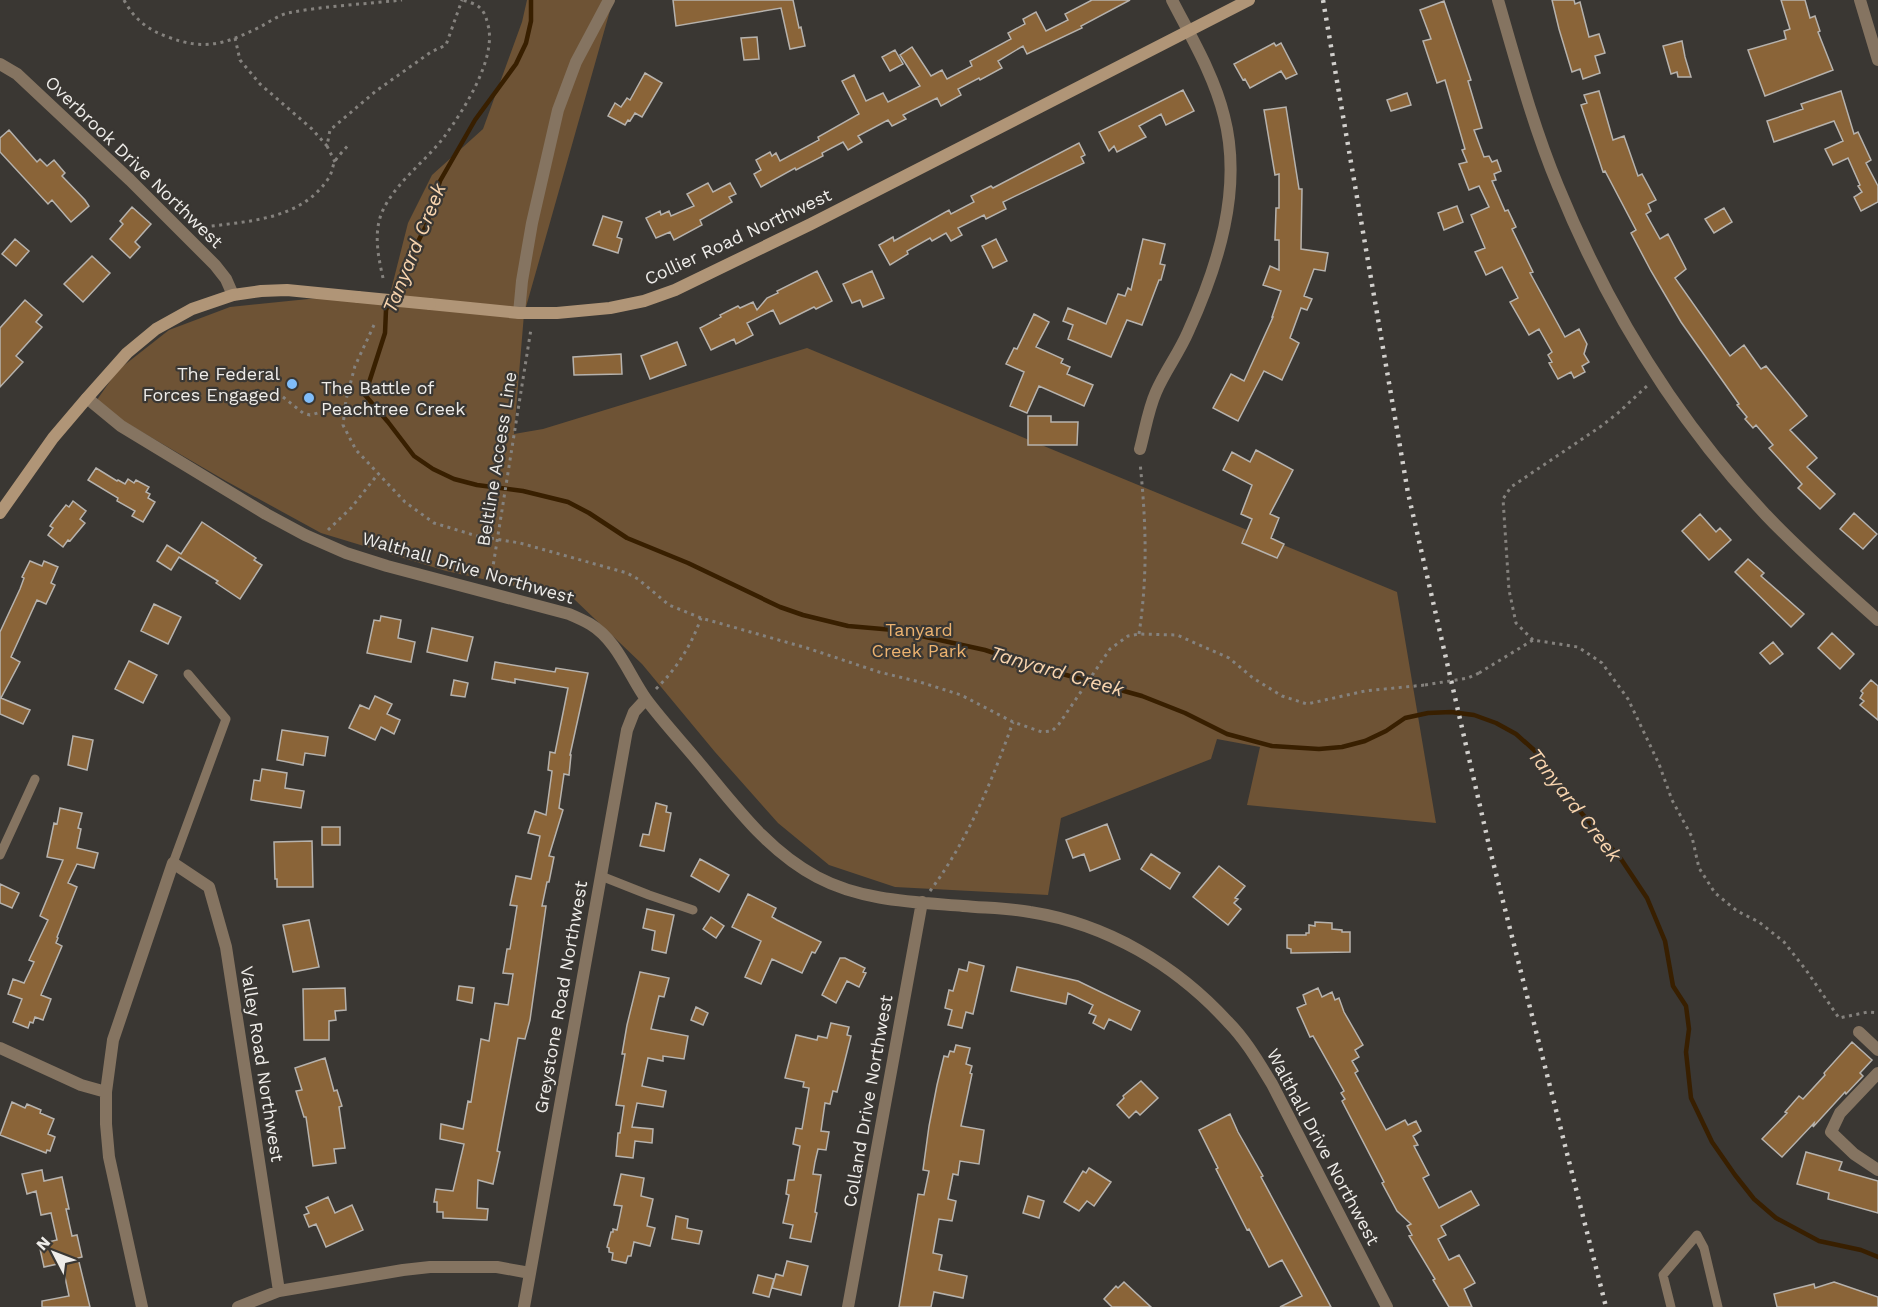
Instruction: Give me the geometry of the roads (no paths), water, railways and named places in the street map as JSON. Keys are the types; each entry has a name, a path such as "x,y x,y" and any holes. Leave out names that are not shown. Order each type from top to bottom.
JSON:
{"street":[{"path":"519,313 532,223 558,110 576,62 609,0"},
{"path":"1140,449 1155,393 1187,334 1204,294 1224,231 1230,195 1231,156 1225,117 1213,83 1172,0"},
{"name":"Collier Road Northwest","path":"0,513 53,438 127,353 156,329 192,309 233,295 287,290 519,313 557,313 610,308 644,301 675,290 810,224 1249,0"},
{"path":"1498,0 1529,104 1557,185 1593,266 1641,351 1698,434 1765,514 1818,567 1878,620"},
{"path":"1860,0 1878,60"},
{"name":"Overbrook Drive Northwest","path":"0,64 26,82 130,180 214,265 226,279 233,295"},
{"name":"Walthall Drive Northwest","path":"87,398 121,426 266,514 309,537 346,553 387,566 569,614 591,624 610,643 646,699 752,826 786,858 818,878 850,891 883,899 1030,912 1064,919 1097,930 1134,947 1169,968 1201,993 1251,1050 1272,1084 1387,1307"},
{"name":"Greystone Road Northwest","path":"524,1307 627,730 634,712 646,699"},
{"path":"142,1307 109,1157 106,1092 113,1040 173,863"},
{"name":"Valley Road Northwest","path":"173,863 209,887 226,947 279,1291"},
{"name":"Colland Drive Northwest","path":"848,1307 922,902"},
{"path":"1859,1032 1878,1050"},
{"path":"0,1048 81,1085 106,1092"},
{"path":"1878,1072 1840,1113 1831,1131 1854,1154 1878,1170"},
{"path":"238,1307 279,1291 403,1270 430,1267 497,1267 530,1273"}],"lane":[{"path":"173,863 225,719 188,674"},
{"path":"0,855 35,779"},
{"path":"601,876 693,909"},
{"path":"1671,1307 1663,1275 1697,1235 1704,1248 1718,1307"}],"waterway":[{"name":"Tanyard Creek","path":"531,0 531,21 526,43 516,64 475,120 440,181 426,226 386,310 385,333 365,395 414,456 454,479 477,485 523,491 568,502 627,538 688,563 780,607 803,615 848,626 894,630 985,650 1142,696 1185,713 1227,734 1272,746 1319,749 1342,747 1365,741 1405,718 1428,713 1451,712 1474,715 1496,723 1516,734 1534,750 1549,768 1560,788 1621,859 1647,898 1665,941 1673,986 1686,1006 1689,1029 1686,1052 1691,1098 1712,1142 1735,1175 1754,1199 1776,1218 1819,1241 1861,1250 1878,1257"}],"railway":[{"path":"1323,0 1408,493 1491,854 1606,1307"}],"place":[{"name":"The Federal Forces Engaged","path":"292,384"},
{"name":"The Battle of Peachtree Creek","path":"309,398"}],"park label":[{"name":"Tanyard Creek Park","path":"919,640"}]}
